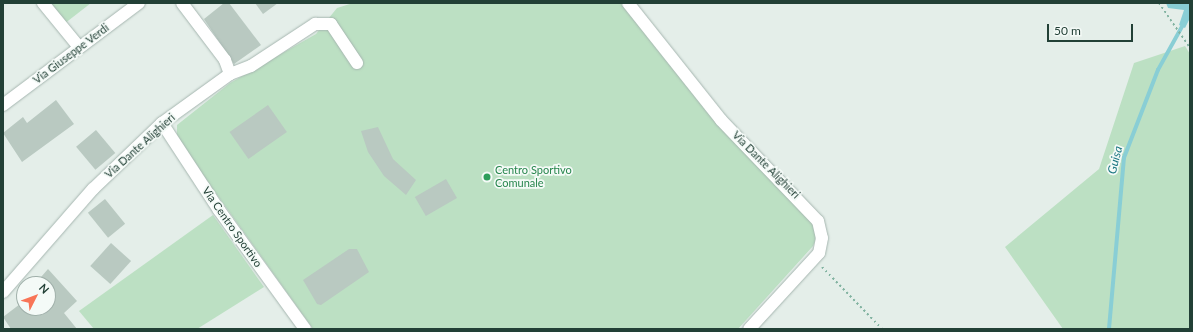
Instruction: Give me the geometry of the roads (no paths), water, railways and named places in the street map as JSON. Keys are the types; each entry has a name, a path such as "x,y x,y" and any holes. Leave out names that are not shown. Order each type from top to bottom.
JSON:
{"street":[{"path":"43,3 79,47"},
{"name":"Via Giuseppe Verdi","path":"3,105 139,3"},
{"path":"182,3 225,60 230,74"},
{"name":"Via Dante Alighieri","path":"628,3 721,120 818,221 822,238 814,260 749,329"},
{"name":"Via Dante Alighieri","path":"3,292 71,212 162,123 230,74 251,66 315,24 331,24 357,63"},
{"name":"Via Centro Sportivo","path":"162,123 219,210 305,329"}],"water":[{"path":"1166,3 1190,3 1190,18 1185,28 1179,25 1184,10 1168,8"}],"waterway":[{"name":"Guisa","path":"1109,329 1124,158 1158,70 1184,23"}],"place":[{"name":"Centro Sportivo Comunale","path":"487,177"}]}
